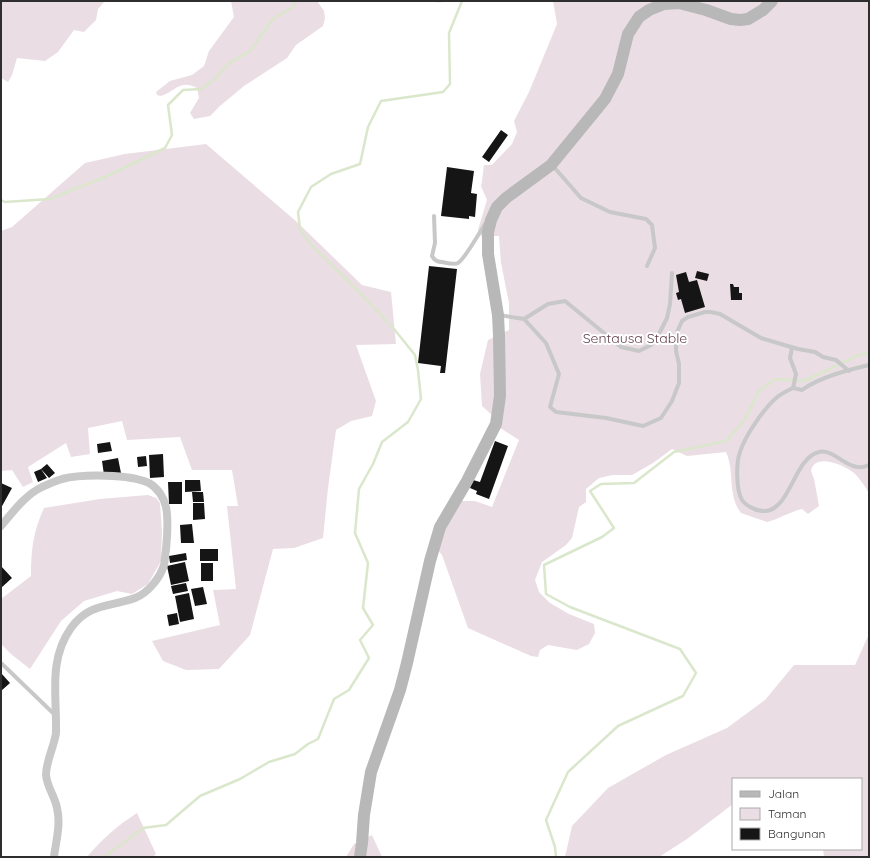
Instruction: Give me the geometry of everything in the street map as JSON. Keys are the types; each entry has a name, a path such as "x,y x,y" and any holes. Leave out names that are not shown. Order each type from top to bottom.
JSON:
{"street":[{"path":"360,857 370,772 400,690 430,561 440,527 467,481 496,424 500,396 498,315 488,254 488,232 494,214 506,198 551,165 605,99 618,74 628,34 639,17 649,10 664,4 678,3 706,10 731,19 744,20 764,10 772,1"},
{"path":"1,526 28,496 41,488 63,479 116,476 140,480 155,488 164,499 166,508 167,528 164,564 154,583 146,592 136,598 90,610 76,621 61,647 56,668 55,741 46,775 47,782 59,815 54,857"}],"lane":[{"path":"551,165 581,198 610,212 646,219 652,224 655,248 648,266"},
{"path":"434,216 435,244 433,258 439,262 455,264 459,263 488,219 494,214"},
{"path":"524,319 548,304 565,301 621,347 639,351 651,345 667,318 672,273"},
{"path":"498,315 524,319 546,343 559,374 550,408 556,412 606,418 643,426 661,418 672,401 679,383 679,364 676,351 676,339 682,320 705,312 715,313 761,338 792,348 815,352 823,357 836,360 847,369"},
{"path":"792,348 790,358 796,374 794,386 776,398 764,412 752,427 739,452 738,478 739,491 742,500 756,510 765,511 772,509 783,499 809,457 817,452 823,451 857,467 864,468 869,465"},
{"path":"794,386 802,390 847,369 869,365"},
{"path":"1,663 56,716"}],"green space":[{"path":"1,1 105,1 98,9 96,20 84,32 74,30 58,52 45,61 17,58 12,75 8,82 1,78"},
{"path":"231,1 317,1 324,11 325,18 323,26 296,45 287,58 244,86 210,116 194,119 190,113 199,98 197,88 182,85 161,96 157,95 156,92 170,81 192,75 204,66 209,51 234,17"},
{"name":"Sentausa Stable","path":"553,1 869,1 869,494 861,480 850,470 830,462 818,462 813,465 811,471 819,506 808,514 802,509 767,522 741,513 732,491 729,459 726,452 687,456 672,449 653,463 632,475 613,475 599,478 586,489 586,502 579,507 572,538 566,545 542,562 535,580 539,592 550,603 569,614 594,624 595,633 589,644 577,650 548,645 540,650 538,657 531,656 468,628 442,555 437,549 449,519 460,501 475,501 492,507 519,440 492,423 492,415 482,406 480,374 488,340 509,330 509,303 501,263 499,236 481,236 478,230 487,200 481,186 484,165 492,165 512,144 517,132 514,121 529,92 557,24"},
{"path":"206,144 297,222 362,285 391,292 396,344 356,345 376,401 372,416 351,421 336,430 323,538 294,548 273,549 250,635 219,669 186,670 163,661 152,641 220,625 213,590 236,589 227,506 238,506 232,470 192,470 180,437 127,440 122,421 88,428 90,454 71,457 66,443 28,467 33,482 23,487 12,470 1,471 1,231 12,227 85,163 125,154"},
{"path":"148,495 156,498 160,503 162,532 161,561 148,584 132,594 117,591 84,601 61,621 30,669 1,644 1,599 31,576 33,541 37,525 44,508 100,499"},
{"path":"869,634 869,857 824,857 823,850 862,850 862,778 732,778 732,805 687,839 659,857 565,857 572,826 608,788 666,755 727,728 765,700 794,665 855,665"},
{"path":"137,813 156,854 153,857 87,857 110,833"},
{"path":"372,835 382,857 346,857 354,844"}],"building":[{"path":"501,130 508,135 489,162 482,157"},
{"path":"447,167 474,171 471,193 477,194 475,217 469,216 469,219 441,216"},
{"path":"429,266 457,269 445,373 440,373 441,366 418,363"},
{"path":"697,271 709,274 707,281 695,278"},
{"path":"686,272 689,282 697,280 705,307 685,313 681,299 678,300 676,293 679,292 676,275"},
{"path":"730,284 733,284 734,287 739,287 739,293 742,293 742,300 731,300"},
{"path":"495,441 508,446 489,499 476,494 477,491 470,488 473,480 480,482"},
{"path":"110,442 112,451 98,453 97,444"},
{"path":"163,454 164,477 150,478 149,455"},
{"path":"146,456 147,466 138,467 137,457"},
{"path":"118,458 121,473 104,475 102,461"},
{"path":"47,464 55,473 49,478 41,469"},
{"path":"41,469 47,478 38,482 34,472"},
{"path":"185,480 200,480 201,491 185,492"},
{"path":"168,482 182,482 182,504 169,504"},
{"path":"1,483 12,488 1,508"},
{"path":"192,492 203,492 204,502 193,502"},
{"path":"193,503 204,503 205,519 193,520"},
{"path":"192,524 194,543 181,543 180,525"},
{"path":"200,549 218,549 218,561 200,561"},
{"path":"186,553 187,560 170,563 169,556"},
{"path":"185,562 189,581 171,585 167,566"},
{"path":"201,563 213,563 213,581 201,581"},
{"path":"1,566 12,578 1,588"},
{"path":"186,583 188,591 173,594 171,586"},
{"path":"203,587 207,604 195,606 191,589"},
{"path":"189,593 194,619 180,622 175,596"},
{"path":"177,613 179,624 169,626 167,615"},
{"path":"1,673 10,683 1,691"}],"waterway":[{"path":"1,200 5,202 50,199 105,177 165,148 172,135 168,105 183,90 201,89 215,79 229,63 250,51 273,19 293,7 296,1"},
{"path":"436,1 442,1"},
{"path":"104,857 143,828 166,825 200,796 240,779 269,762 295,754 308,744 318,739 334,699 349,690 369,658 360,640 373,625 363,608 368,563 355,533 359,489 373,464 382,442 408,422 421,399 418,370 415,355 394,329 311,245 300,229 298,212 311,187 331,174 360,164 368,127 381,101 443,92 450,84 449,33 462,1"},
{"path":"556,857 555,847 546,820 568,772 618,726 683,696 696,673 680,649 570,607 546,594 544,565 602,537 614,528 590,491 601,484 634,483 674,452 726,441 744,421 758,392 775,379 804,381 859,355 869,353"}]}
